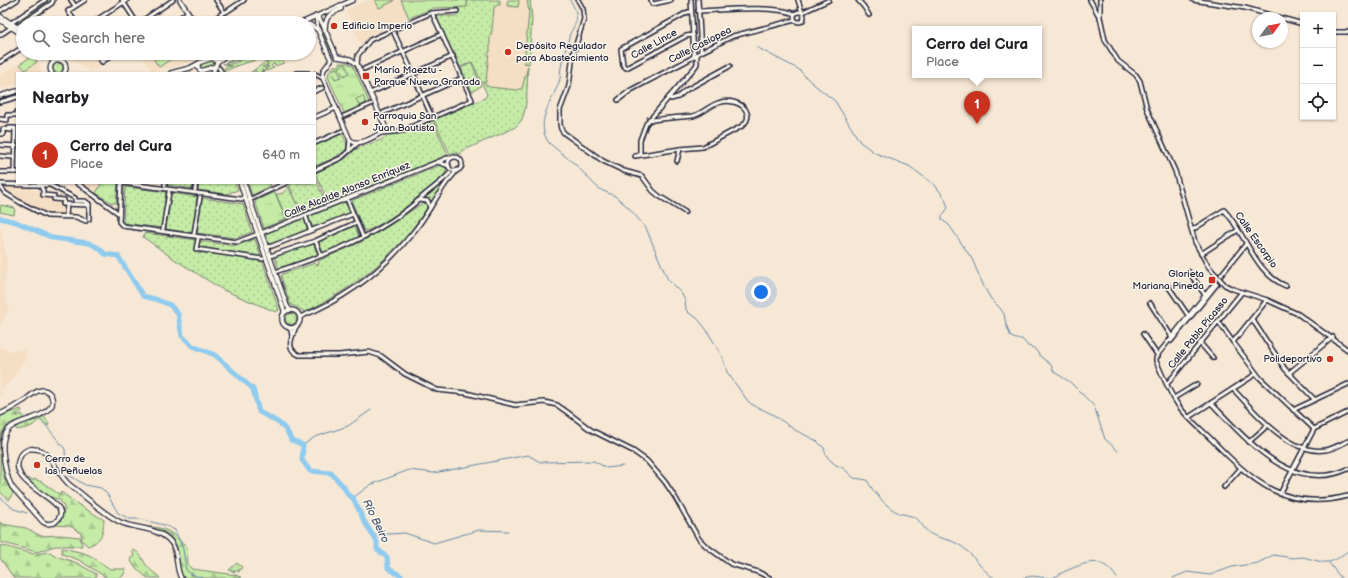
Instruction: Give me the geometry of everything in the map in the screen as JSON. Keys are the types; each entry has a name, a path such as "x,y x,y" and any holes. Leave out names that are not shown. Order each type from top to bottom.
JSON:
{"main road":[{"path":"180,0 191,16"},
{"path":"316,16 353,0"},
{"path":"325,29 327,17 333,12 341,9 341,5"},
{"path":"0,16 16,29"},
{"path":"316,16 325,29 336,55 335,60 331,57 318,30 316,16"},
{"path":"0,20 16,27"},
{"path":"332,53 336,55 350,59 357,64 385,126 381,133 358,143 350,140 323,78 323,71 332,53"},
{"path":"52,72 50,67 56,60 60,60 65,63 65,72"},
{"path":"190,68 203,71 219,60"},
{"path":"175,72 198,64 216,62"},
{"path":"213,72 216,62"},
{"path":"198,64 200,71"},
{"path":"0,96 16,91"},
{"path":"240,184 245,198 260,233 266,247 270,256 287,306 290,310 296,312 300,317 296,326 288,327 283,320 284,313 260,233 250,200 244,184"},
{"path":"284,313 290,310"},
{"path":"0,414 20,404 39,391 47,391 51,393 53,397 52,405 46,412 17,423 9,428 2,445 4,463 9,482 40,519 47,524 54,523 58,518 60,511 56,504 25,484 19,476 17,469 18,459 23,453 31,449 38,449 47,454 65,480 115,520 126,525 156,532 167,537 175,550 178,570 181,578"}],"street":[{"path":"0,11 17,0"},
{"path":"23,16 45,0"},
{"path":"33,16 52,3 53,0"},
{"path":"71,0 75,6"},
{"path":"71,16 68,11 84,0"},
{"path":"149,16 173,0"},
{"path":"216,0 224,12"},
{"path":"219,16 244,0"},
{"path":"578,0 583,9 584,19 573,54 569,86 560,110 561,129 564,133 603,161 624,171 642,176 653,191 685,212"},
{"path":"651,2 671,0"},
{"path":"640,155 641,134 649,119 697,64 693,35 691,0"},
{"path":"698,0 701,52"},
{"path":"795,14 795,20 798,22 802,21 804,18 798,0"},
{"path":"691,11 762,9 785,11 795,14 798,12 802,13 829,0"},
{"path":"858,0 869,15"},
{"path":"1090,0 1100,17"},
{"path":"1100,0 1100,17 1106,43 1118,61 1136,75 1140,82 1147,109 1173,165 1192,230 1201,254 1216,276 1222,283 1233,290 1267,300 1298,314 1332,337 1348,350"},
{"path":"1193,0 1245,8 1300,23"},
{"path":"102,16 124,1 134,16"},
{"path":"691,11 695,8 698,11"},
{"path":"350,59 358,55 370,40 425,15 437,12 457,11"},
{"name":"Calle Lince","path":"691,11 621,49 623,65 624,67 628,67 688,35 693,35"},
{"path":"182,16 188,12"},
{"path":"381,133 402,131 472,100 433,15"},
{"name":"Calle Casiopea","path":"618,100 631,90 733,36 795,20"},
{"path":"0,35 16,21"},
{"path":"1336,32 1348,32"},
{"path":"394,33 412,71"},
{"path":"364,69 442,34"},
{"path":"0,62 16,51"},
{"path":"357,64 358,55"},
{"path":"370,93 453,56"},
{"path":"216,62 221,72"},
{"path":"669,97 678,97 686,90 730,66"},
{"path":"316,74 323,71"},
{"path":"316,74 323,78"},
{"path":"414,76 431,115"},
{"path":"383,113 462,78"},
{"path":"316,91 322,88"},
{"path":"0,102 16,98"},
{"path":"635,156 707,146 739,128 746,122 748,117 747,111 738,103 722,102 693,116 677,116 653,120 649,119"},
{"path":"344,116 371,104"},
{"path":"316,117 336,108"},
{"path":"0,119 7,120 7,115 16,116"},
{"path":"385,126 394,131"},
{"path":"0,172 16,172 16,128 9,128"},
{"path":"0,134 3,134 2,129 15,131"},
{"path":"316,144 342,132"},
{"path":"349,150 350,140"},
{"path":"316,170 341,158 358,143"},
{"path":"0,145 16,146"},
{"path":"677,161 680,149"},
{"path":"0,156 13,157"},
{"path":"300,317 340,297 378,270 406,241 430,209 447,182 461,167 461,161 457,157 451,158 449,161 451,171 447,182"},
{"name":"Calle Alcalde Alonso Enríquez","path":"120,213 120,225 237,242 447,158 451,158"},
{"path":"438,162 449,166"},
{"path":"275,272 321,257 362,237 394,218 419,200 443,180 451,171 457,170"},
{"path":"0,185 40,186 48,184"},
{"path":"50,184 75,198 75,201 85,201 89,205"},
{"path":"78,184 120,213"},
{"path":"120,213 122,184"},
{"path":"129,184 241,199 245,198"},
{"path":"196,184 196,190"},
{"path":"250,200 284,184"},
{"path":"0,185 5,193 21,203 48,216 76,217 87,220 89,205"},
{"path":"40,186 43,190 43,195 64,200 63,204 66,205 66,215"},
{"path":"163,229 168,192"},
{"path":"194,234 200,196"},
{"path":"347,199 362,237"},
{"path":"419,200 428,201 430,209"},
{"path":"66,205 89,205"},
{"path":"110,207 120,205"},
{"name":"Calle Escorpio","path":"1192,230 1224,210 1266,271 1281,284 1286,286"},
{"path":"266,247 353,214"},
{"path":"306,217 310,229"},
{"path":"270,256 315,241 356,222"},
{"path":"1201,254 1238,230"},
{"path":"198,239 196,249 263,258"},
{"path":"316,242 320,255"},
{"path":"1222,276 1247,245"},
{"path":"1189,272 1206,296"},
{"path":"1216,276 1222,276"},
{"path":"1216,276 1214,280 1216,284"},
{"path":"1222,276 1224,280 1222,283"},
{"path":"1222,283 1220,285 1216,284 1156,358 1156,362 1174,398 1189,417 1240,469 1255,480 1280,494 1309,501 1323,501 1348,496"},
{"path":"1168,286 1189,317"},
{"name":"Calle Pablo Picasso","path":"1168,384 1242,292"},
{"path":"1233,342 1267,300"},
{"path":"1150,303 1173,337"},
{"path":"1252,319 1281,363 1315,400"},
{"path":"1218,321 1266,386 1314,429"},
{"path":"296,326 292,336 291,348 294,353 299,355 339,355 369,352 381,356 409,376 437,390 466,393 515,405 544,402 562,408 591,430 632,451 647,461 675,497 699,539 706,546 731,564 758,572 770,578"},
{"path":"288,327 291,330 292,336"},
{"path":"1143,334 1158,356"},
{"path":"1289,373 1332,337"},
{"path":"1200,343 1213,358"},
{"path":"1189,417 1256,374"},
{"path":"1174,398 1197,384"},
{"path":"1293,410 1348,384"},
{"path":"1233,389 1268,425 1283,437 1304,448 1324,450 1348,441"},
{"path":"1211,403 1249,442 1267,456 1292,471 1307,475 1328,475 1348,469"},
{"path":"1280,494 1314,429 1348,412"},
{"path":"1249,442 1268,425"},
{"path":"1224,487 1240,469"}],"shaded area":[{"path":"368,0 401,0 409,18 371,35 361,45 346,10"},
{"path":"467,0 530,0 532,18 525,106 522,120 514,128 469,105 485,98 487,94 472,62 460,67 458,7 467,7"},
{"path":"24,60 39,60 41,72 16,72 16,84 0,89 0,76"},
{"path":"73,60 98,60 101,65 91,72"},
{"path":"145,60 195,60 179,66 152,71"},
{"path":"1,184 32,185 32,190 42,191 42,196 53,197 53,200 63,201 66,206 65,214 49,214 22,202 5,191"},
{"path":"82,184 100,184 96,193"},
{"path":"0,227 7,261 3,286 9,309 0,327"},
{"path":"0,347 12,351 25,349 26,361 23,362 11,380 1,390 3,394 0,399"}],"green space":[{"path":"46,0 52,0 52,2 32,16 22,16"},
{"path":"375,0 394,0 394,1 379,8"},
{"path":"401,0 467,0 467,7 434,8 409,18"},
{"path":"467,0 500,0 500,5 497,5 494,8 486,82 483,82 489,87 517,90 522,88 528,66 526,101 522,119 514,128 462,151 460,155 455,152 450,154 434,120 485,98 487,94 472,62 460,67 454,51 452,51 435,16 457,16 458,7 467,7"},
{"path":"508,0 519,0 518,7 507,6"},
{"path":"527,0 530,0 532,18 529,64 524,63 529,12"},
{"path":"318,20 331,49 329,50 318,25"},
{"path":"26,60 35,60 37,62 25,70 20,64"},
{"path":"154,60 170,60 159,67"},
{"path":"212,60 215,62 214,65 203,69 200,67 201,64"},
{"path":"232,60 238,60 223,64"},
{"path":"240,60 254,60 225,71 224,68 232,66 225,65 235,63"},
{"path":"268,60 282,60 284,63 275,66 274,63 271,66 274,68 266,71 266,68 269,67 266,66 268,65 267,63 269,61"},
{"path":"267,61 267,65 262,67 266,68 265,71 261,71 265,72 256,72 255,70 251,72"},
{"path":"60,63 63,66 62,72 54,72 54,64"},
{"path":"339,63 348,63 353,66 370,104 345,115 328,77 329,72 335,65 336,67 339,65"},
{"path":"472,63 481,86 472,92 461,68"},
{"path":"345,64 349,73 343,76 339,67"},
{"path":"337,68 341,77 335,79 331,70"},
{"path":"363,96 366,104 360,107 356,99"},
{"path":"433,121 448,155 328,203 316,173 345,159 356,149 381,140 389,135 404,133"},
{"path":"342,132 347,145 343,152 339,155 316,166 316,144"},
{"path":"441,165 446,168 446,172 432,187 408,206 382,223 372,229 364,231 352,202 353,200"},
{"path":"446,179 431,205 427,200 421,199"},
{"path":"316,180 326,203 302,213 289,185 316,184"},
{"path":"100,184 118,184 116,203 112,203 96,193"},
{"path":"194,184 194,189 168,185"},
{"path":"199,184 235,184 238,190 226,194 198,190"},
{"path":"248,184 270,184 271,186 252,195"},
{"path":"288,186 301,214 287,219 276,194 284,192"},
{"path":"125,187 166,192 162,228 123,223"},
{"path":"171,193 197,197 193,233 166,229"},
{"path":"275,193 286,219 264,228 255,201"},
{"path":"202,198 243,204 252,232 236,238 197,233"},
{"path":"345,202 350,211 349,214 313,228 308,217"},
{"path":"423,203 426,204 427,208 415,225 402,241 373,269 341,292 305,312 290,304 281,276 283,274 315,263 316,265 319,264 318,261 359,243"},
{"path":"1,205 15,208 14,215 0,212"},
{"path":"304,218 308,230 272,245 269,244 266,235 267,233"},
{"path":"354,225 359,237 323,253 318,242"},
{"path":"145,233 196,240 194,250 201,254 202,251 262,260 279,310 276,312 223,290 174,259 143,237"},
{"path":"255,239 261,257 198,247 199,241 236,246"},
{"path":"313,243 318,255 279,268 278,267 276,256"},
{"path":"291,313 295,315 297,319 295,323 291,325 287,323 285,319 287,315"},
{"path":"21,409 22,411 17,414 17,416 22,414 24,418 8,425 3,431 0,441 0,416"},
{"path":"42,415 49,423 48,426 40,420 28,427 17,430 15,427"},
{"path":"0,442 4,478 13,493 9,500 0,492"},
{"path":"28,478 33,481 34,479 42,482 60,495 61,492 104,520 102,533 99,539 88,546 82,541 81,533 70,526 55,525 59,522 65,509 60,500 51,497 25,481"},
{"path":"0,522 2,524 26,528 41,536 59,535 80,537 82,546 55,546 37,552 0,542"},
{"path":"149,527 166,530 184,544 188,551 188,562 192,569 236,575 242,578 184,578 181,574 177,547 174,541 162,531"},
{"path":"0,545 34,554 50,552 56,556 77,563 96,574 96,578 14,578 0,558"},
{"path":"62,548 91,556 110,569 126,569 123,576 119,578 107,578 79,560 62,554"},
{"path":"132,550 139,554 146,565 160,578 147,578 134,566 130,559 134,556"},
{"path":"237,563 242,567 240,570 238,569 240,571 238,572 236,570 235,572 229,570"}],"waterway":[{"path":"570,0 575,10 576,20 564,55 560,80 544,120 543,127 549,143 576,165 596,186 601,190 615,196 629,208 646,228 667,278 681,293 685,300 686,310 697,318 706,329 722,356 727,372 751,404 772,414 795,430 817,441 824,448 826,455 831,461 843,468 854,478 867,480 876,494 894,511 916,518 930,534 954,542 961,546 994,578"},
{"path":"756,47 798,69 812,83 835,101 860,142 875,153 909,166 935,185 945,199 948,208 942,216 942,220 949,225 972,259 984,287 991,299 1004,314 1011,337 1022,339 1028,346 1034,348 1041,357 1051,365 1054,372 1070,382 1094,406 1105,439 1118,451"},
{"name":"Río Beiro","path":"0,218 16,222 53,238 89,243 99,248 105,254 118,256 143,296 170,305 178,314 182,336 193,346 215,355 253,389 259,412 282,426 289,434 291,440 303,445 302,460 310,471 331,473 344,487 348,495 353,498 364,521 377,542 377,549 387,557 388,568 402,578"},
{"path":"303,445 315,437 348,426 371,410"},
{"path":"40,418 65,449 66,467 69,475 85,485 101,488 107,494 118,513 130,519 140,519 164,525 175,530 183,549 186,570 191,574 202,578"},
{"path":"353,498 370,485 409,470 434,473 528,455 540,462 594,461 607,468 623,466"},
{"path":"0,497 14,509 27,513"},
{"path":"373,535 405,533 434,543 479,530 508,531"},
{"path":"1173,578 1187,572 1210,575 1232,567 1258,563 1273,555 1293,558 1303,557 1322,562 1329,562 1335,560 1348,551"},
{"path":"1052,578 1083,564 1095,562 1106,566 1117,578"},
{"path":"1329,563 1341,578"},
{"path":"1023,578 1032,576 1049,578"}],"place":[{"name":"Edificio Imperio","path":"334,26"},
{"name":"Depósito Regulador para Abastecimiento","path":"508,52"},
{"name":"María Maeztu - Parque Nueva Granada","path":"366,76"},
{"name":"Parroquia San Juan Bautista","path":"365,122"},
{"name":"Cerro del Cura","path":"977,124"},
{"name":"Glorieta Mariana Pineda","path":"1212,280"},
{"name":"Polideportivo","path":"1330,359"},
{"name":"Cerro de las Peñuelas","path":"37,465"}]}
